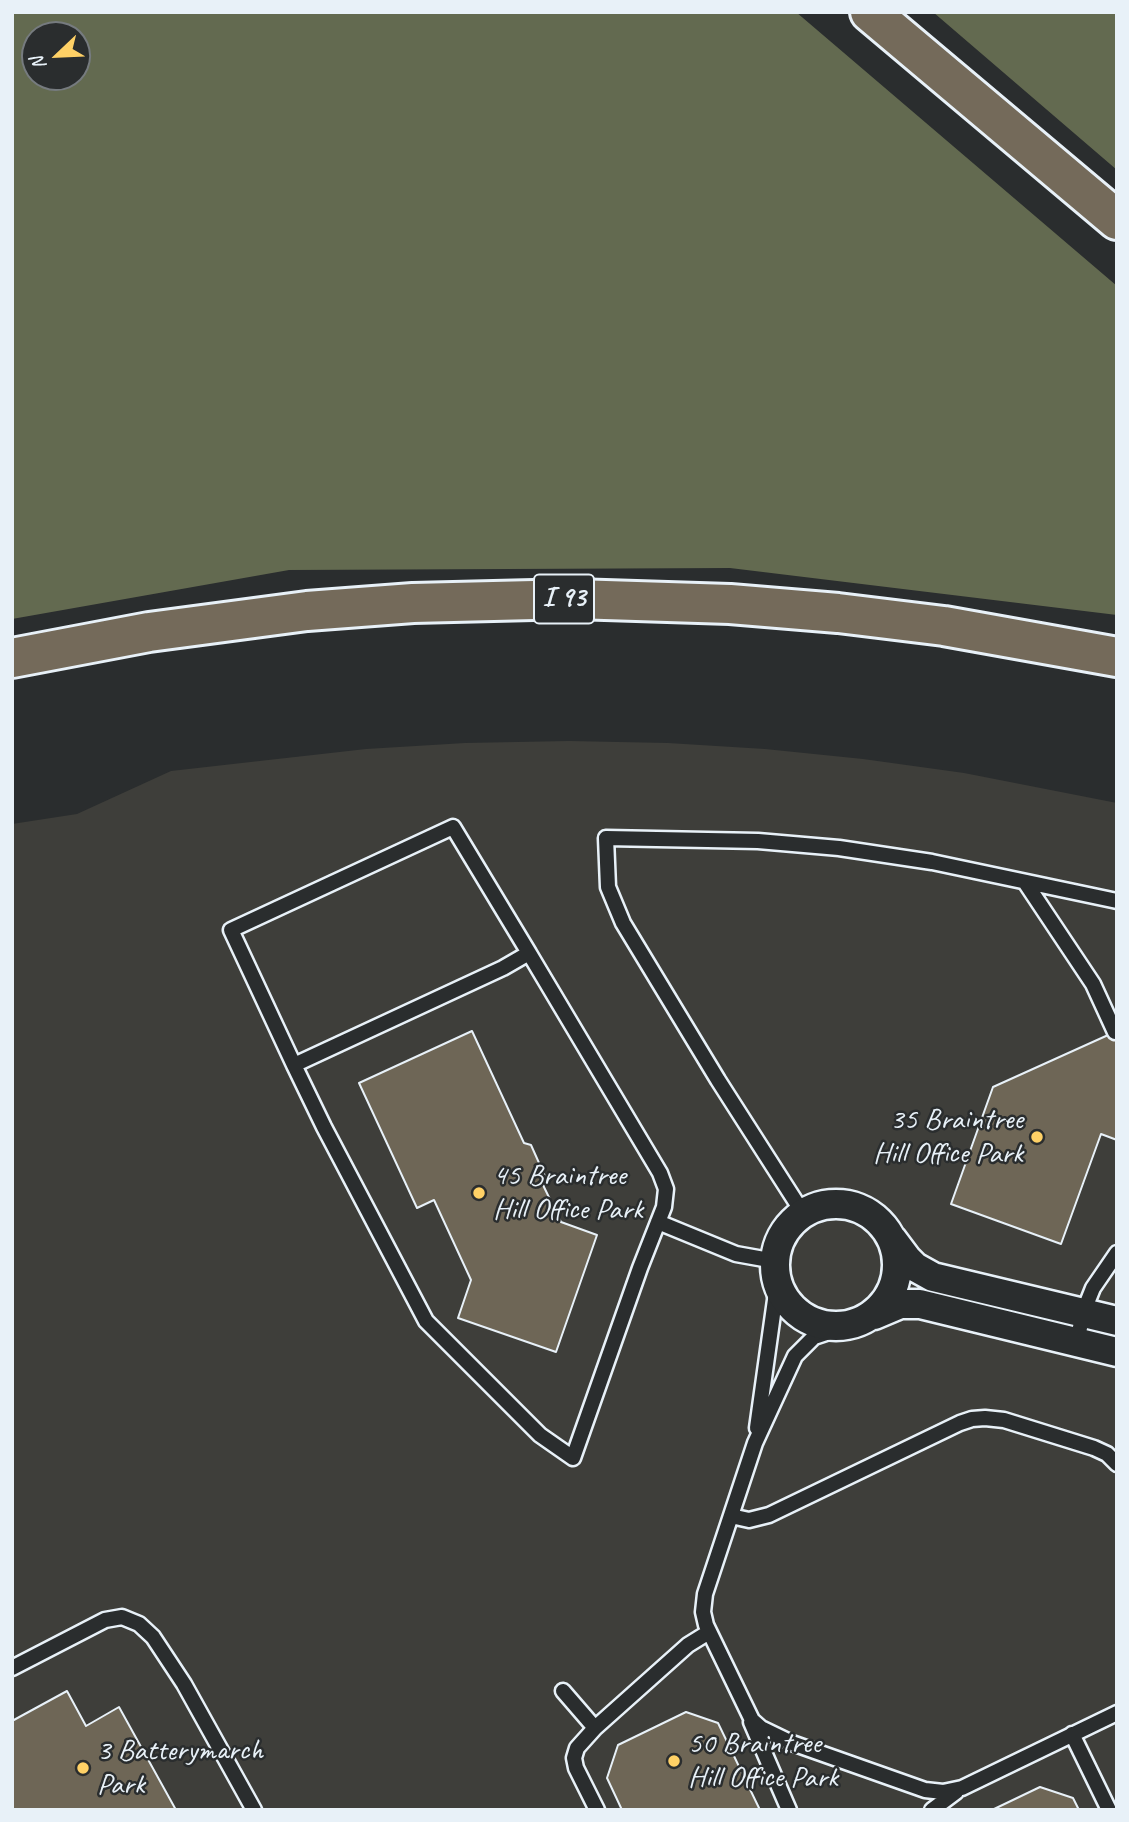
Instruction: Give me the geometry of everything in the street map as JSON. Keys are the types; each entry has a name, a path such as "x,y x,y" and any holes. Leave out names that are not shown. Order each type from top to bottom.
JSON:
{"highway":[{"path":"870,12 1117,220"},
{"name":"I 93","path":"12,658 149,632 254,617 413,603 561,599 703,603 838,613 970,630 1117,657"}],"street":[{"path":"1117,1321 933,1277 907,1259 876,1218 849,1205 829,1204 803,1213 786,1230 776,1250 778,1283 787,1301 803,1317 826,1326 858,1322 900,1304 920,1304 1117,1352"},
{"path":"858,1322 884,1303 890,1294 897,1273 896,1253 889,1234"}],"lane":[{"path":"453,827 663,1178 666,1201 573,1458 540,1435 426,1321 294,1065 231,930 453,827"},
{"path":"803,1213 623,923 608,887 606,838 816,845 902,857 1117,901"},
{"path":"1025,882 1093,984 1114,1023"},
{"path":"294,1065 503,968 529,953"},
{"path":"658,1222 736,1254 775,1266 775,1300 755,1443"},
{"path":"1077,1342 1083,1313 1093,1288 1117,1253"},
{"path":"789,1810 709,1632 703,1612 704,1600 755,1443 800,1349 823,1332 858,1322"},
{"path":"731,1516 749,1520 769,1515 972,1419 1004,1420 1082,1444 1101,1451 1117,1464"},
{"path":"12,1668 105,1620 122,1617 139,1623 153,1637 184,1684 254,1810"},
{"path":"597,1810 574,1758 577,1748 594,1728 688,1645 709,1632"},
{"path":"563,1691 594,1728"},
{"path":"932,1810 962,1788 1117,1713"},
{"path":"748,1714 761,1728 775,1736 912,1785 943,1792 962,1788"},
{"path":"1072,1734 1109,1810"}],"shaded area":[{"path":"569,741 668,743 863,759 964,773 1117,803 1117,1810 12,1810 12,824 77,814 171,771 366,749"}],"green space":[{"path":"12,12 796,12 1117,286 1117,615 730,568 289,570 12,619"},
{"path":"933,12 1117,12 1117,170"}],"building":[{"name":"45 Braintree Hill Office Park","path":"472,1031 524,1143 531,1145 548,1183 543,1185 561,1222 597,1235 556,1352 458,1318 471,1280 434,1200 417,1208 359,1083"},
{"name":"35 Braintree Hill Office Park","path":"1117,1031 1117,1140 1101,1134 1061,1244 951,1204 993,1087"},
{"name":"3 Batterymarch Park","path":"67,1691 86,1726 119,1707 176,1810 12,1810 12,1721"},
{"name":"50 Braintree Hill Office Park","path":"686,1712 718,1723 760,1810 622,1810 607,1778 618,1745"},
{"path":"1040,1787 1073,1798 1079,1810 992,1810"}],"place":[{"name":"35 Braintree Hill Office Park","path":"1037,1137"},
{"name":"45 Braintree Hill Office Park","path":"479,1193"},
{"name":"50 Braintree Hill Office Park","path":"674,1761"},
{"name":"3 Batterymarch Park","path":"83,1768"}]}
